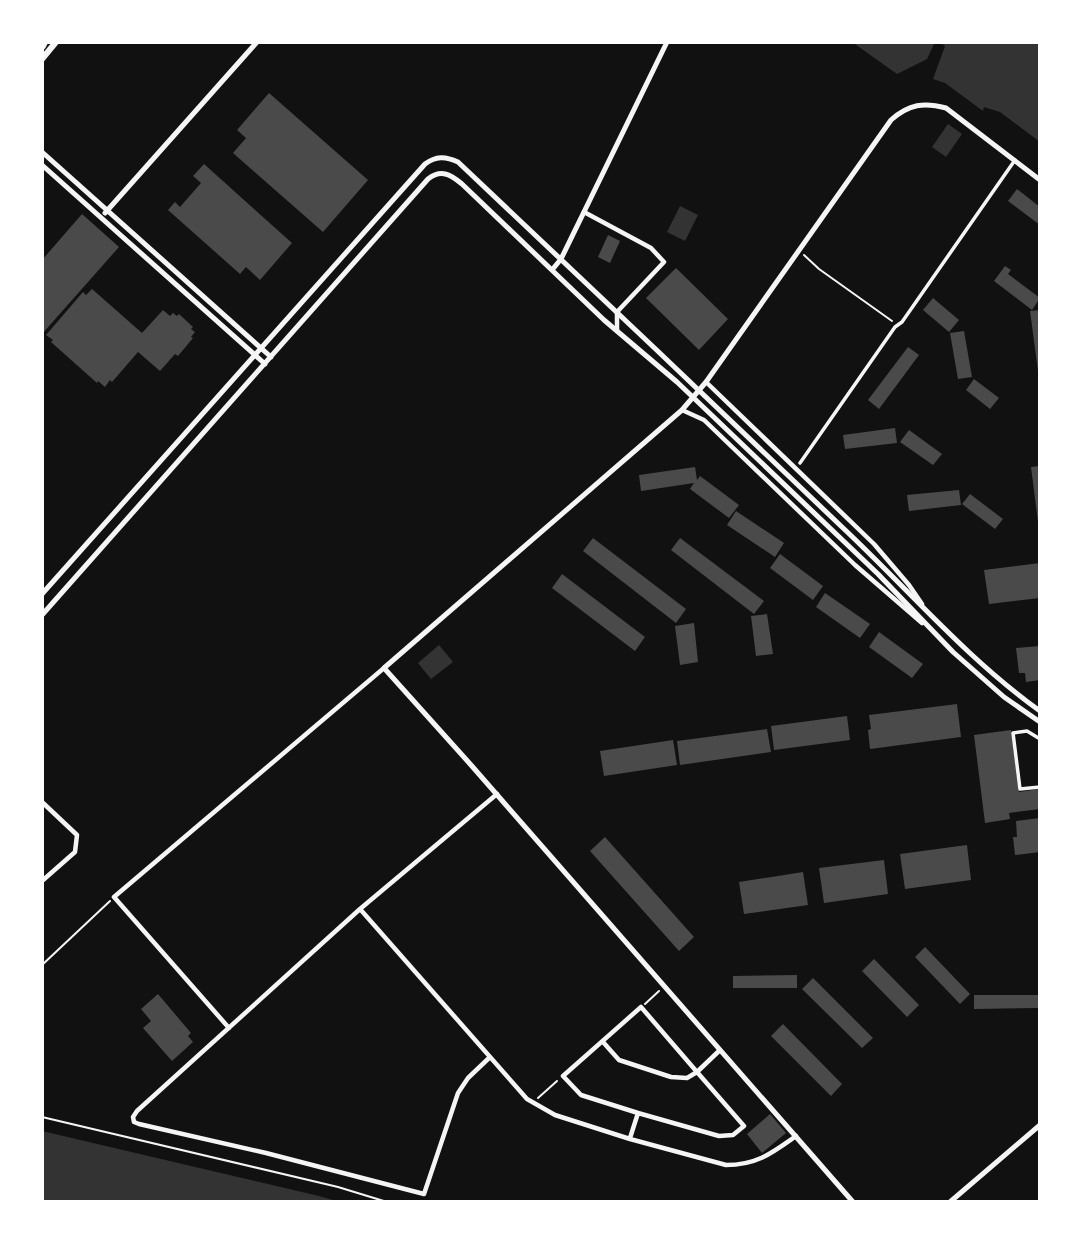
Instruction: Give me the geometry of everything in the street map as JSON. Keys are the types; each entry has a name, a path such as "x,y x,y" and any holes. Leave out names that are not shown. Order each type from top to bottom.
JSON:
{"main road":[{"path":"42,59 56,42"}],"street":[{"path":"101,218 257,42"},
{"path":"552,271 561,258 667,42"},
{"path":"229,1028 114,897 682,410 706,382 891,120 901,112 915,106 931,104 946,108 1040,180"},
{"path":"42,152 271,357"},
{"path":"42,594 425,164 432,159 447,157 458,162 561,258 986,667 1040,711"},
{"path":"800,463 1015,160"},
{"path":"42,165 265,364"},
{"path":"42,615 428,179 443,173 453,176 552,271 677,383 878,573 933,633"},
{"path":"583,212 650,248 664,262 617,312 617,330"},
{"path":"706,382 874,544 928,612"},
{"path":"682,410 704,420 855,565 1004,697 1040,722"},
{"path":"384,668 853,1202"},
{"path":"1040,739 1027,730 1013,733 1020,789 1040,787"},
{"path":"489,1058 468,1078 458,1093 424,1194 134,1122 132,1116 360,909 497,794"},
{"path":"42,802 77,835 75,852 42,881"},
{"path":"360,909 527,1099 555,1115 726,1165 741,1165 766,1157 797,1136"},
{"path":"641,1007 744,1126 733,1135 719,1136 581,1094 563,1076 603,1042 641,1007"},
{"path":"603,1042 619,1060 671,1077 687,1078 720,1049"},
{"path":"630,1139 638,1113"},
{"path":"950,1202 1039,1126"}],"path":[{"path":"799,251 819,270 898,325"},
{"path":"42,965 114,897"},
{"path":"641,1007 656,993"},
{"path":"533,1102 563,1076"},
{"path":"42,1117 338,1187 387,1202"}],"shaded area":[{"path":"852,42 935,42 927,59 897,74"},
{"path":"939,42 1040,42 1040,142 1000,112 984,107 983,111 945,83 933,79 945,46"},
{"path":"948,124 962,134 946,157 932,147"},
{"path":"680,206 698,215 685,241 667,232"},
{"path":"439,645 453,662 431,679 418,663"},
{"path":"42,1131 319,1196 340,1202 42,1202"}],"building":[{"path":"269,93 368,180 323,232 233,153 246,138 237,130"},
{"path":"204,164 292,243 260,280 246,267 240,274 168,210 175,202 180,207 201,183 193,176"},
{"path":"1017,189 1040,207 1040,225 1008,201"},
{"path":"82,214 119,247 42,334 42,260"},
{"path":"608,235 620,241 610,263 598,257"},
{"path":"1005,266 1011,270 1008,274 1040,298 1032,310 994,281"},
{"path":"676,268 728,319 699,350 646,298"},
{"path":"92,289 142,333 163,310 170,316 173,313 177,316 179,314 193,327 193,338 178,356 175,354 160,371 138,352 105,387 98,381 97,383 46,335 83,292 86,295"},
{"path":"933,298 959,320 949,332 923,310"},
{"path":"1040,310 1040,371 1038,371 1030,311"},
{"path":"964,331 972,377 958,379 950,333"},
{"path":"908,347 919,355 879,409 868,400"},
{"path":"974,379 999,398 990,409 966,390"},
{"path":"895,428 897,443 845,449 843,435"},
{"path":"909,430 942,454 933,465 900,442"},
{"path":"1040,466 1040,522 1038,522 1031,467"},
{"path":"695,467 697,480 700,476 739,505 729,518 690,489 694,483 641,491 639,475"},
{"path":"959,490 961,505 909,511 907,495"},
{"path":"970,494 1003,519 995,529 962,504"},
{"path":"736,511 784,543 775,557 727,525"},
{"path":"593,538 686,609 676,623 583,551"},
{"path":"680,538 764,601 754,614 671,550"},
{"path":"780,554 823,586 813,600 770,568"},
{"path":"1040,563 1040,598 989,604 984,570"},
{"path":"562,574 645,637 635,651 552,588"},
{"path":"825,593 870,624 860,638 816,607"},
{"path":"767,614 773,654 756,656 751,616"},
{"path":"694,623 698,662 680,665 675,626"},
{"path":"879,632 923,664 912,678 869,647"},
{"path":"1040,646 1040,680 1026,682 1025,673 1019,673 1016,648"},
{"path":"957,704 961,737 870,749 869,715"},
{"path":"847,716 850,740 774,750 771,726"},
{"path":"767,729 771,752 680,765 677,741"},
{"path":"1011,730 1019,792 1040,789 1040,809 1009,813 1010,819 985,823 974,735"},
{"path":"673,740 677,765 604,776 600,751"},
{"path":"1040,818 1040,852 1015,855 1013,837 1017,837 1016,821"},
{"path":"605,837 694,937 679,951 590,851"},
{"path":"967,845 971,880 905,889 900,854"},
{"path":"884,860 888,894 824,903 819,868"},
{"path":"803,872 808,905 744,914 739,882"},
{"path":"925,947 970,994 960,1004 915,957"},
{"path":"874,959 919,1005 907,1017 862,971"},
{"path":"797,975 797,988 733,988 733,976"},
{"path":"813,978 873,1038 862,1048 802,989"},
{"path":"158,994 191,1033 188,1036 193,1042 172,1061 143,1028 151,1021 141,1009"},
{"path":"974,995 1040,995 1040,1008 974,1009"},
{"path":"783,1024 842,1084 831,1096 771,1036"},
{"path":"770,1114 786,1133 762,1153 747,1134"}]}
